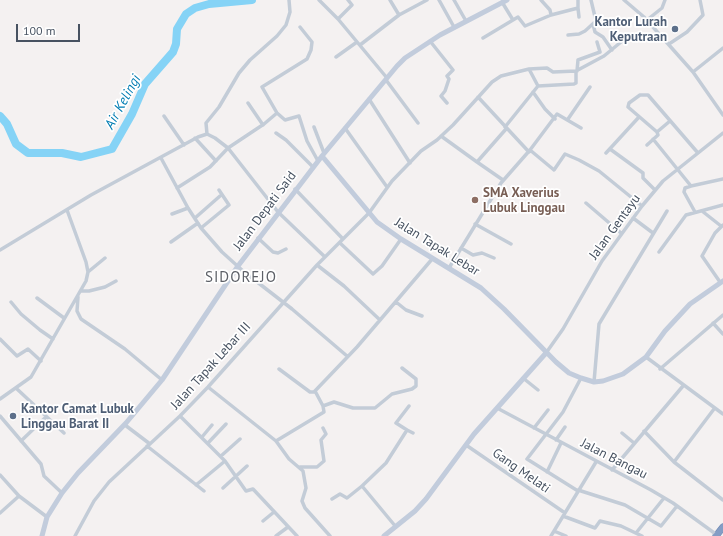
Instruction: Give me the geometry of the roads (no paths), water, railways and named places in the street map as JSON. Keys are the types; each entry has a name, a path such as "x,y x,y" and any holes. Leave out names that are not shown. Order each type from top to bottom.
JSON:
{"highway":[{"path":"717,535 723,527"}],"street":[{"path":"207,134 206,123 219,107 239,73 250,60 277,36 286,25 290,12 289,0"},
{"path":"319,0 338,19 386,79 418,123"},
{"path":"338,19 351,6 348,0"},
{"path":"390,0 399,15"},
{"path":"336,57 358,44 399,15 427,0"},
{"path":"439,0 454,27"},
{"path":"454,0 466,20"},
{"path":"541,0 550,10 551,15"},
{"path":"578,0 579,17"},
{"path":"568,35 579,34 593,24 597,19 591,0"},
{"path":"624,0 647,20 669,44 693,72 723,115"},
{"path":"628,3 632,0"},
{"path":"647,20 662,8 665,0"},
{"path":"669,44 687,32 703,15 700,0"},
{"path":"501,2 513,20"},
{"name":"Jalan Depati Said","path":"42,536 47,517 62,493 78,473 125,425 162,380 258,238 323,154 386,79 405,58 430,41 501,2"},
{"path":"483,38 518,17 524,26 551,15 578,8"},
{"path":"593,24 595,32 603,37 612,50"},
{"path":"300,27 312,42 311,50 307,59 262,87 277,113 285,120 299,116 307,141 318,161"},
{"path":"430,41 454,70 447,76 448,81 446,91 441,96 447,103"},
{"path":"597,42 600,52 604,56"},
{"path":"577,71 604,56 621,42"},
{"path":"693,72 723,48"},
{"path":"477,162 538,86 576,83 578,60 600,52"},
{"name":"Jalan Tapak Lebar III","path":"75,536 94,501 109,482 180,416 208,387 317,265 369,213 387,186 421,151 441,136 492,82 501,76 529,69 547,68 553,72 577,71"},
{"path":"529,69 538,86"},
{"path":"568,119 590,87"},
{"path":"533,92 545,109 555,119"},
{"path":"657,132 639,117 628,105 640,96 646,94 698,153"},
{"path":"478,97 505,128 554,170 565,154 599,171 642,206"},
{"path":"369,99 410,163"},
{"path":"248,103 263,125"},
{"path":"178,188 216,161 228,148 263,125 277,113"},
{"path":"449,268 503,180 530,151 558,114 581,128"},
{"path":"164,116 184,145"},
{"path":"606,154 639,117"},
{"path":"647,145 658,134 657,132 670,121"},
{"path":"314,127 323,154"},
{"path":"345,128 387,186"},
{"path":"276,133 286,140 313,167"},
{"name":"Jalan Gentayu","path":"546,353 563,328 602,261 642,206 678,168 723,133"},
{"path":"0,250 91,195 195,138 207,134 216,138 228,148 278,212 325,257"},
{"path":"441,136 503,180"},
{"path":"195,138 216,161"},
{"path":"653,139 678,168 691,186"},
{"path":"610,150 643,173 642,178 656,190"},
{"name":"Jalan Tapak Lebar","path":"323,154 377,222 486,293 568,373 594,382"},
{"path":"161,158 188,208 201,228 222,252 347,356"},
{"path":"695,212 684,192 686,188 723,179"},
{"path":"295,189 343,239"},
{"path":"201,228 229,205 219,190"},
{"path":"195,218 220,196"},
{"path":"586,203 621,233"},
{"path":"659,252 684,217 695,212 723,205"},
{"path":"172,214 188,208"},
{"path":"67,210 76,236 83,249 88,272"},
{"path":"667,211 599,324 594,382 604,381 623,374 646,357 665,331 690,304 722,282 702,256 709,241 722,226 702,211"},
{"path":"633,218 654,233"},
{"path":"171,242 198,223"},
{"path":"475,224 511,244"},
{"path":"258,238 272,252 278,253 286,249"},
{"path":"340,242 373,274 382,266 401,239"},
{"path":"461,248 473,255 482,253 494,258"},
{"path":"106,258 88,272 80,293 77,311 81,319 125,349 162,380"},
{"path":"279,369 310,392 315,391 396,302 433,258"},
{"path":"317,265 344,286 380,320"},
{"path":"0,399 17,389 31,377 42,361 64,318 80,293 105,287 116,281"},
{"path":"37,298 64,318"},
{"path":"11,302 21,314 53,339"},
{"path":"396,302 406,310 422,316"},
{"path":"660,369 723,315"},
{"path":"713,323 723,334"},
{"path":"0,339 18,356 25,349 28,349 42,361"},
{"path":"384,536 426,499 466,445 546,353"},
{"path":"646,357 714,409 723,414"},
{"path":"323,406 334,402 352,408 375,408 392,394 412,389 416,386 416,379 402,368"},
{"path":"523,378 538,390"},
{"path":"581,378 572,398 546,435 527,458 547,472 578,490 625,504 662,526 677,506"},
{"path":"612,470 683,386"},
{"path":"208,387 276,441 289,459 300,468 305,475 306,482 306,490 302,501 305,508 330,536"},
{"path":"17,389 64,433"},
{"path":"276,441 324,412 323,406 315,391"},
{"path":"409,406 396,422 413,433"},
{"name":"Jalan Bangau","path":"497,408 664,498 717,535"},
{"path":"674,462 714,409"},
{"path":"534,428 548,410"},
{"path":"0,416 41,464 44,476 62,493"},
{"path":"180,416 221,456 246,491 253,489 297,536"},
{"path":"21,441 46,417"},
{"path":"208,443 226,424"},
{"path":"125,425 204,491"},
{"path":"202,437 212,425"},
{"path":"556,440 565,427"},
{"path":"300,468 316,467 324,461 321,440 326,434 323,428"},
{"path":"332,499 340,494 348,498 362,486 386,463 407,430"},
{"path":"644,431 674,462 723,500"},
{"path":"622,433 634,443"},
{"path":"221,456 240,438"},
{"path":"547,472 561,443"},
{"name":"Gang Melati","path":"466,445 564,514 595,528 600,521 636,533"},
{"path":"196,485 225,461"},
{"path":"551,536 596,462"},
{"path":"223,488 235,475 247,466"},
{"path":"0,475 19,496 47,517"},
{"path":"362,486 396,527"},
{"path":"0,513 19,496"},
{"path":"642,536 636,533 664,498"},
{"path":"263,521 274,512"},
{"path":"276,536 288,527"},
{"path":"554,531 566,536"}],"waterway":[{"name":"Air Kelingi","path":"0,116 7,124 16,144 28,153 62,153 81,157 112,149 132,114 145,84 173,52 176,44 177,29 186,14 195,8 209,4 252,0"}],"place":[{"name":"Kantor Lurah Keputraan","path":"675,29"},
{"name":"SMA Xaverius Lubuk Linggau","path":"475,200"},
{"name":"Kantor Camat Lubuk Linggau Barat II","path":"13,416"}],"district":[{"name":"SIDOREJO","path":"241,278"}]}
